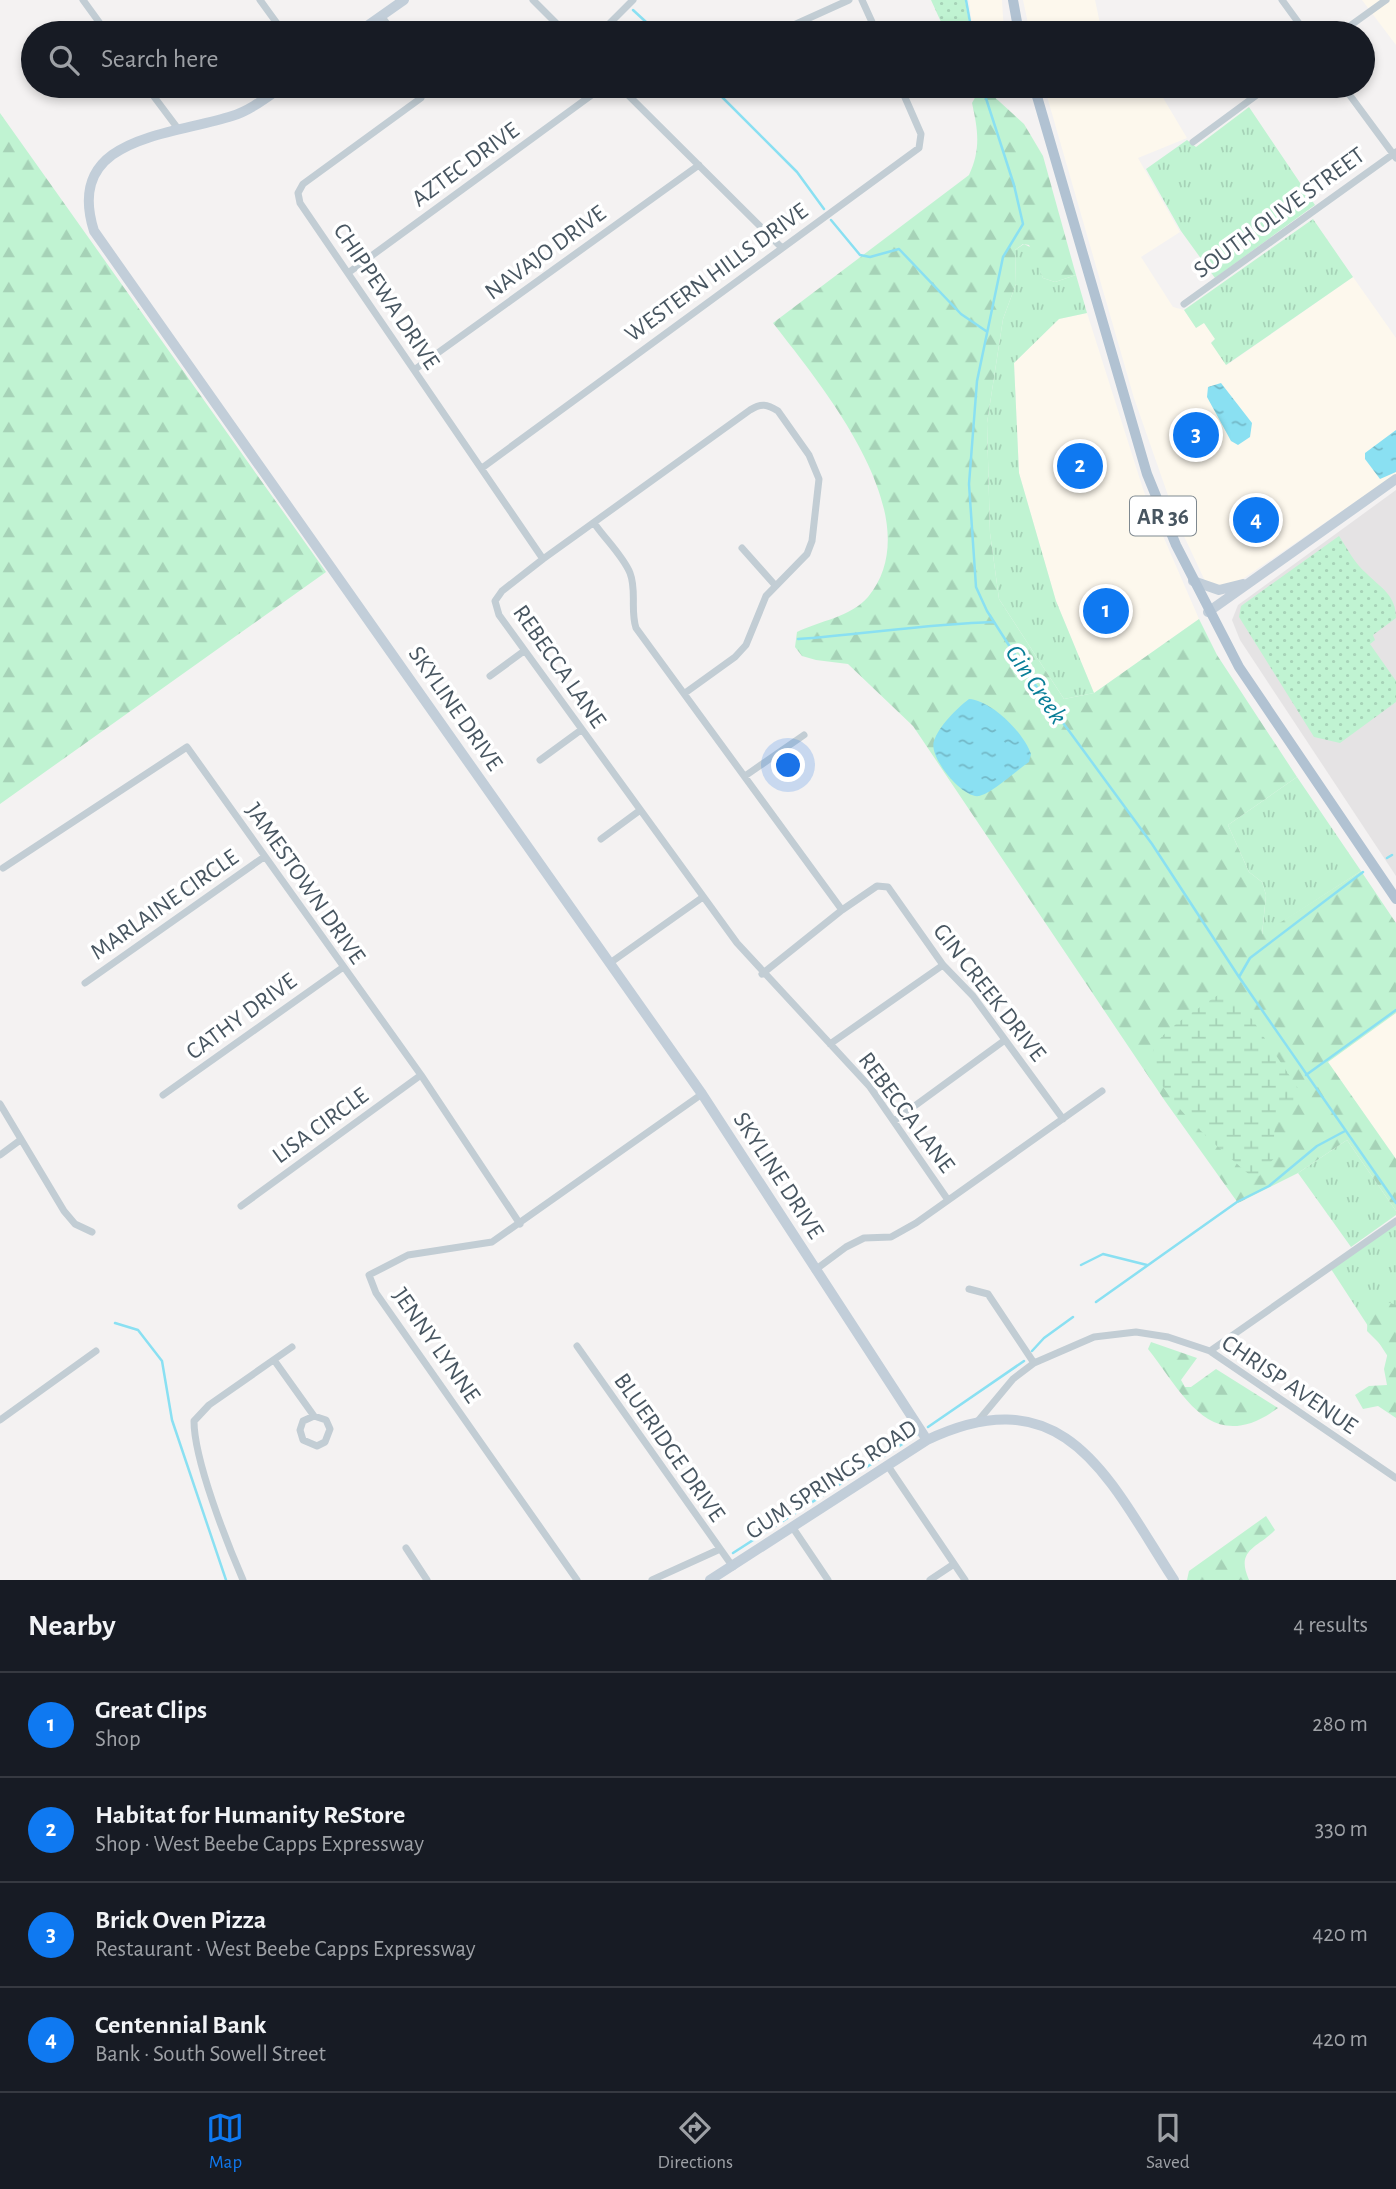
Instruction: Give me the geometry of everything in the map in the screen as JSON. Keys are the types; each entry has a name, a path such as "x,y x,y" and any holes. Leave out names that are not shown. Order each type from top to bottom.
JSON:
{"main road":[{"path":"1013,0 1017,21"},
{"name":"AR 36","path":"1037,98 1147,474 1193,581 1239,667 1396,899"}],"street":[{"path":"83,0 98,21"},
{"path":"260,0 275,21"},
{"path":"374,21 390,4 404,0"},
{"path":"533,0 554,21"},
{"path":"612,21 633,0"},
{"path":"803,21 849,0"},
{"path":"862,0 872,21"},
{"path":"1282,0 1297,21"},
{"path":"1356,21 1385,0"},
{"path":"381,16 385,21"},
{"path":"155,98 179,130"},
{"name":"SKYLINE DRIVE","path":"263,98 233,116 138,142 115,152 102,163 89,187 88,214 94,231 702,1094 927,1440"},
{"name":"CHIPPEWA DRIVE","path":"421,98 303,184 298,193 300,203 543,559"},
{"name":"AZTEC DRIVE","path":"348,274 588,98"},
{"path":"631,98 782,248"},
{"name":"WESTERN HILLS DRIVE","path":"482,468 919,148 921,134 905,98"},
{"path":"1193,142 1253,98"},
{"path":"1352,98 1395,155"},
{"name":"SOUTH OLIVE STREET","path":"1184,304 1395,155"},
{"name":"NAVAJO DRIVE","path":"414,370 699,166"},
{"name":"REBECCA LANE","path":"685,693 735,657 746,645 774,584 807,554 816,522 819,479 809,454 778,411 771,406 757,406 543,559 502,591 495,601 499,615 524,651 703,897 762,974 870,1087 948,1200"},
{"path":"1208,612 1396,480"},
{"path":"594,523 630,572 633,589 631,613 636,628 842,910 762,974"},
{"path":"742,548 774,584"},
{"path":"1193,581 1219,590 1253,580"},
{"path":"490,676 524,651"},
{"path":"540,760 581,730"},
{"path":"745,776 804,734"},
{"name":"JAMESTOWN DRIVE","path":"3,868 187,747 342,968 421,1075 520,1224"},
{"path":"601,839 639,811"},
{"name":"MARLAINE CIRCLE","path":"85,983 264,857"},
{"name":"GIN CREEK DRIVE","path":"842,910 877,886 888,887 943,965 973,996 1063,1119"},
{"path":"611,963 703,897"},
{"path":"830,1044 943,965"},
{"name":"CATHY DRIVE","path":"163,1095 342,968"},
{"path":"894,1121 1005,1040"},
{"name":"LISA CIRCLE","path":"241,1206 421,1075"},
{"path":"815,1270 845,1247 864,1238 891,1237 902,1231 1102,1091"},
{"name":"JENNY LYNNE","path":"577,1580 376,1293 369,1275 408,1255 492,1242 702,1094"},
{"path":"0,1104 19,1142 64,1211 75,1224 92,1231"},
{"path":"0,1155 19,1142"},
{"path":"1210,1351 1396,1221"},
{"path":"969,1289 988,1294 1034,1363"},
{"name":"CHRISP AVENUE","path":"978,1421 1013,1379 1034,1363 1094,1337 1136,1332 1168,1337 1210,1351 1396,1478"},
{"name":"BLUERIDGE DRIVE","path":"577,1346 718,1550 733,1567"},
{"path":"243,1580 221,1522 197,1442 194,1421 209,1405 292,1347"},
{"path":"0,1420 96,1351"},
{"path":"274,1360 314,1416 326,1420 330,1429 325,1442 317,1446 303,1440 300,1430 303,1421 314,1416"},
{"name":"GUM SPRINGS ROAD","path":"710,1580 927,1440 978,1421 999,1418 1034,1423 1053,1430 1080,1448 1105,1474 1174,1580"},
{"path":"888,1466 964,1580"},
{"path":"793,1528 828,1580"},
{"path":"406,1548 427,1580"},
{"path":"652,1580 718,1550"},
{"path":"930,1580 954,1564"}],"shaded area":[{"path":"969,0 1002,0 1003,21 972,21"},
{"path":"1023,0 1095,0 1099,21 1027,21"},
{"path":"1362,0 1396,0 1396,45"},
{"path":"1047,98 1163,98 1187,138 1138,158 1180,232 1141,257 1173,307 1184,310 1196,327 1204,323 1215,339 1211,342 1227,365 1353,277 1396,338 1396,474 1241,580 1219,587 1205,581 1177,521 1134,398"},
{"path":"1087,313 1144,492 1199,619 1094,693 1056,601 1019,473 1014,363 1059,319"},
{"path":"1396,490 1396,876 1240,640 1232,620 1238,605"},
{"path":"1396,1013 1396,1159 1328,1062"}],"green space":[{"path":"931,0 965,0 969,21 941,21"},
{"path":"975,98 996,98 1024,124 1043,156 1076,275 1055,282 1043,278 1029,245 1023,244 1015,250 1016,284 1003,319 987,423 990,533 999,599 1064,699 1094,693 1199,619 1217,655 1297,777 1228,825 1249,872 1262,882 1266,895 1262,934 1361,871 1396,923 1396,1013 1328,1062 1396,1159 1396,1211 1347,1140 1298,1173 1238,1203 1165,1101 913,726 848,664 802,656 795,647 797,632 844,614 868,597 885,565 887,530 879,492 863,454 817,381 773,323 969,175 977,139 972,103"},
{"path":"1249,107 1315,205 1215,278 1181,231 1146,169 1187,140 1196,147"},
{"path":"0,113 326,572 0,804"},
{"path":"1313,219 1353,277 1226,365 1211,343 1215,339 1204,323 1196,328 1184,310"},
{"path":"1024,244 1032,248 1043,278 1055,282 1076,275 1087,313 1059,319 1014,363 1019,473 1056,601 1094,693 1064,699 999,599 990,533 987,423 1003,319 1016,284 1015,250"},
{"path":"1339,536 1358,565 1390,598 1396,618 1373,635 1375,640 1370,644 1396,681 1396,702 1340,743 1314,737 1239,617 1241,606"},
{"path":"1297,777 1361,871 1262,935 1266,895 1262,882 1249,872 1228,825"},
{"path":"1229,991 1236,995 1303,1096 1277,1125 1274,1132 1276,1156 1259,1176 1252,1177 1187,1117 1158,1079 1152,1061 1155,1046 1167,1032 1222,992"},
{"path":"1347,1140 1396,1211 1396,1215 1351,1247 1298,1173"},
{"path":"1396,1224 1396,1369 1331,1269"},
{"path":"1382,1300 1396,1305 1396,1418 1378,1406 1363,1409 1355,1395 1369,1386 1387,1385 1384,1369 1388,1352 1367,1331 1368,1310"},
{"path":"1151,1342 1197,1358 1181,1380 1185,1387 1191,1387 1216,1369 1278,1408 1255,1421 1235,1426 1217,1423 1202,1414 1174,1385 1148,1349"},
{"path":"1266,1516 1275,1530 1247,1555 1245,1570 1249,1580 1187,1580 1189,1571"}],"water":[{"path":"1221,383 1252,423 1250,437 1238,445 1231,441 1207,397 1208,387"},
{"path":"1396,430 1396,472 1380,479 1365,459 1365,453"},
{"path":"969,699 987,705 1006,719 1031,754 1029,762 979,796 964,791 948,776 936,757 934,748 936,735"}],"waterway":[{"name":"Gin Creek","path":"966,0 970,21"},
{"path":"633,10 645,21"},
{"path":"723,98 797,172 824,209"},
{"name":"Gin Creek","path":"986,98 1014,185 1023,224 1003,257 977,381 969,484 976,587 987,611 1028,675 1152,844 1239,977 1396,1203"},
{"path":"831,220 860,255 870,257 899,249 961,314 986,331"},
{"path":"798,639 994,622"},
{"path":"1387,858 1392,855"},
{"path":"1239,977 1250,958 1363,872"},
{"path":"1306,1075 1396,1010"},
{"path":"1096,1302 1237,1202 1269,1186 1317,1146 1345,1131"},
{"path":"1081,1265 1103,1254 1147,1265"},
{"path":"1032,1351 1044,1338 1073,1317"},
{"path":"115,1323 138,1330 162,1361 172,1420 226,1580"},
{"path":"928,1427 1024,1361"},
{"path":"733,1553 918,1434"}],"place":[{"name":"Brick Oven Pizza","path":"1196,435"},
{"name":"Habitat for Humanity ReStore","path":"1080,466"},
{"name":"Centennial Bank","path":"1256,520"},
{"name":"Great Clips","path":"1106,611"}]}
